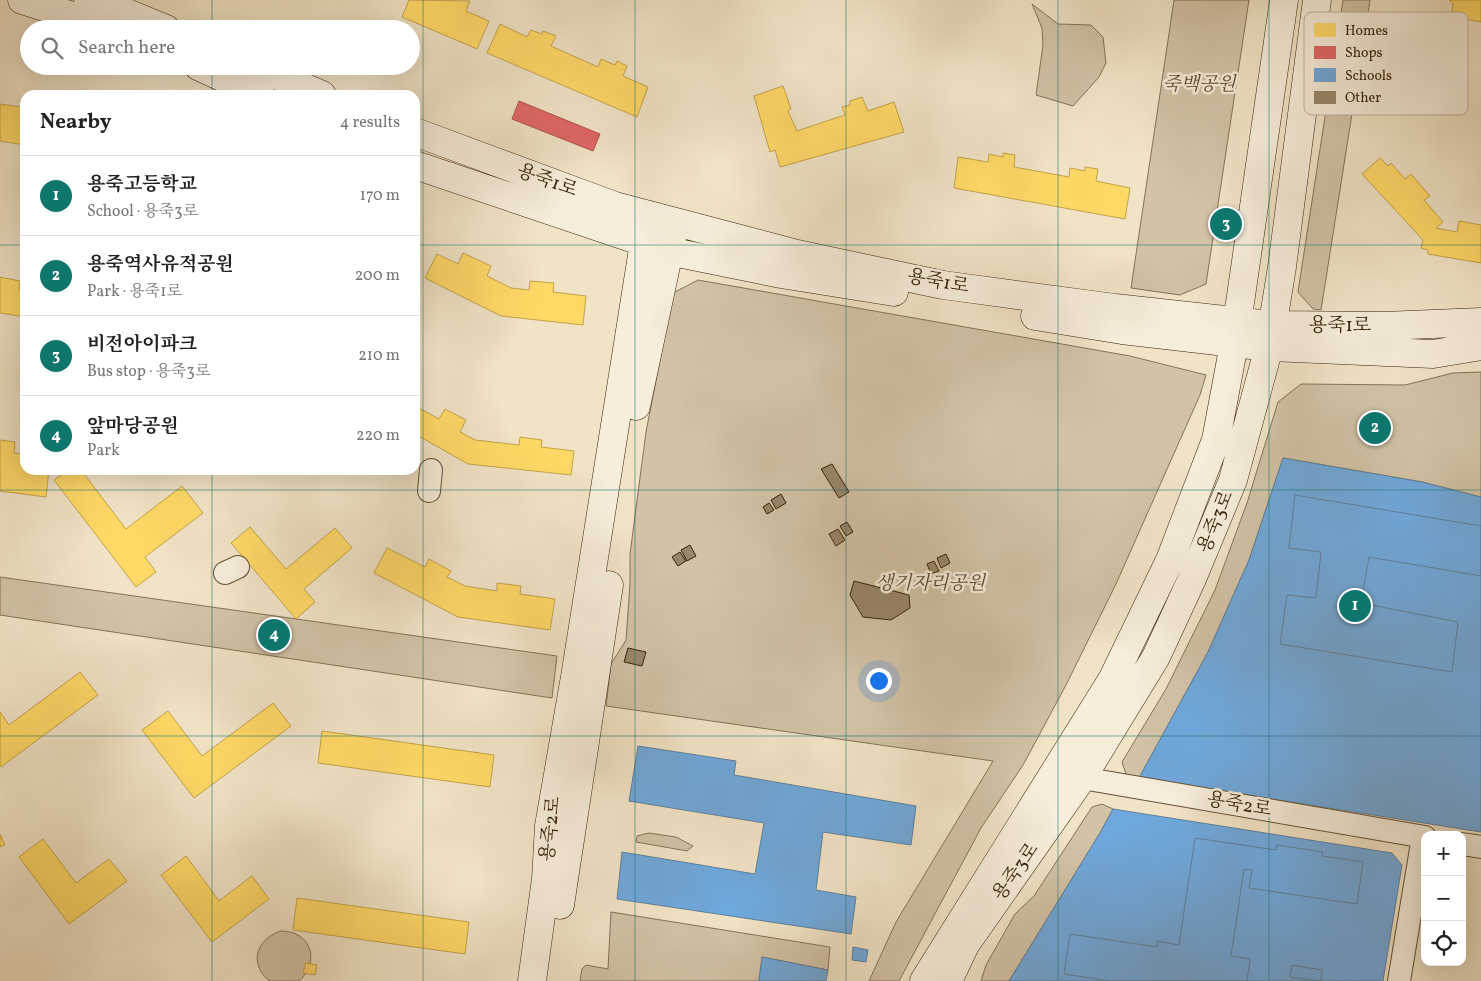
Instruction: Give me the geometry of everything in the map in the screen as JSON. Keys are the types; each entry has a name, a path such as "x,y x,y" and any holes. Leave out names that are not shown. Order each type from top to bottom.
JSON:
{"street":[{"path":"22,0 85,20"},
{"path":"88,0 144,20"},
{"path":"924,981 1071,771 1112,680 1170,560 1216,440 1236,333 1284,0"},
{"path":"218,75 250,90"},
{"path":"276,75 311,90"},
{"name":"용죽3로","path":"948,981 965,945 1071,771 1156,657 1192,579 1233,480 1270,336 1282,267 1304,99"},
{"name":"용죽1로","path":"420,134 615,206 797,254 943,285 1115,308 1236,333 1270,336 1384,326 1481,322"},
{"path":"420,167 657,246 780,274 1122,330 1236,333"},
{"path":"549,981 636,405 657,246 649,215"},
{"path":"657,246 676,222"},
{"name":"용죽2로","path":"532,981 546,880 548,826 657,246"},
{"path":"1270,336 1433,354 1481,346"},
{"name":"용죽2로","path":"1071,771 1421,836"},
{"path":"1466,845 1481,847"},
{"name":"용죽2로","path":"1399,981 1421,854"}],"green space":[{"name":"죽백공원","path":"1174,0 1249,0 1206,284 1180,295 1131,288"},
{"path":"1343,0 1370,0 1368,12 1341,12"},
{"path":"1032,4 1058,24 1091,25 1103,37 1106,63 1099,77 1073,106 1036,95 1043,45 1042,28"},
{"path":"1325,115 1352,115 1321,310 1313,309 1298,292"},
{"name":"생기자리공원","path":"698,280 1130,356 1206,375 1200,395 1116,584 1066,685 1023,765 981,828 899,981 869,981 896,922 993,761 606,706 611,664 626,640 630,554 646,432 673,293"},
{"path":"1481,372 1481,497 1422,482 1283,458 1249,560 1208,652 1139,778 1126,774 1122,762 1166,689 1215,590 1247,503 1278,402 1301,384 1405,385 1453,373"},
{"path":"0,577 557,656 552,698 0,615"},
{"path":"1102,804 1113,809 1009,981 981,981 986,965 1015,914 1034,896 1092,807"},
{"path":"649,833 676,837 693,846 687,851 636,842 637,836"},
{"path":"611,912 830,947 828,970 762,957 759,981 580,981 582,969 586,965 608,969"},
{"path":"281,931 291,932 300,936 310,948 310,965 299,981 271,981 267,979 259,966 257,960 258,953 263,942"}],"building: Homes":[{"path":"409,0 470,1 466,11 489,21 477,49 420,25 420,20 409,20 402,17"},
{"path":"1449,0 1481,0 1481,22 1468,20 1468,12 1452,12 1453,4"},
{"path":"500,24 527,37 531,30 542,34 543,31 556,36 551,46 598,67 601,59 615,65 617,61 627,66 623,76 648,87 637,117 487,53"},
{"path":"783,86 791,109 788,111 797,131 845,115 842,107 850,105 850,101 862,97 868,111 894,102 904,132 780,167 775,150 770,152 754,96"},
{"path":"0,104 20,107 20,144 0,141"},
{"path":"1003,153 1015,155 1014,167 1069,177 1070,168 1085,171 1085,167 1098,169 1096,181 1130,188 1125,219 954,188 958,157 988,162 989,154 1003,157"},
{"path":"1380,158 1388,166 1391,163 1405,179 1411,174 1430,196 1424,200 1443,222 1436,228 1457,232 1459,221 1481,225 1481,263 1428,254 1428,250 1421,248 1423,240 1362,174"},
{"path":"463,253 491,266 487,276 511,288 529,290 530,281 554,283 553,292 586,296 583,325 501,316 425,278 437,254 458,264"},
{"path":"0,277 20,281 20,316 0,313"},
{"path":"420,409 439,419 445,409 466,420 460,432 475,440 519,445 520,437 542,440 541,447 574,451 571,475 468,464 420,437"},
{"path":"0,440 15,442 14,453 20,454 20,475 48,475 46,497 0,491"},
{"path":"61,475 85,475 126,529 182,486 203,513 145,557 156,572 136,587 54,480"},
{"path":"250,527 286,569 335,528 352,548 304,589 315,602 296,619 231,543"},
{"path":"387,548 425,567 429,559 451,571 447,577 465,586 497,591 497,583 521,586 520,594 555,599 550,630 458,617 374,573"},
{"path":"80,672 98,695 1,767 0,712 9,725"},
{"path":"273,703 291,726 194,798 142,730 168,711 202,756"},
{"path":"322,731 494,755 490,787 318,763"},
{"path":"0,834 5,845 0,847"},
{"path":"43,839 76,883 109,859 127,881 69,924 19,857"},
{"path":"186,856 219,901 252,876 269,899 212,942 161,875"},
{"path":"297,898 469,922 465,954 293,930"},
{"path":"306,963 317,965 315,975 303,973"}],"building: Shops":[{"path":"519,101 600,134 593,151 512,119"}],"building: Schools":[{"path":"1283,458 1422,482 1481,497 1481,832 1139,778 1208,652 1249,560"},
{"path":"1295,495 1481,526 1481,576 1369,557 1361,603 1458,622 1452,672 1280,644 1287,595 1316,598 1321,552 1289,548"},
{"path":"638,746 736,761 734,775 916,806 911,845 823,832 816,890 856,897 851,934 617,899 622,852 755,874 764,823 629,801"},
{"path":"1113,809 1392,853 1402,865 1383,981 1009,981"},
{"path":"1195,838 1276,850 1277,845 1323,852 1322,856 1363,862 1357,904 1249,888 1252,870 1244,869 1231,956 1250,959 1247,981 1111,981 1064,974 1070,934 1157,947 1158,941 1179,945"},
{"path":"853,947 868,950 866,962 852,960"},
{"path":"762,957 828,970 826,981 759,981"},
{"path":"1292,965 1322,970 1321,981 1290,977"}],"building: Other":[{"path":"832,464 849,492 839,498 821,469"},
{"path":"781,494 786,503 776,509 771,500"},
{"path":"769,503 774,510 767,514 763,507"},
{"path":"847,522 853,532 846,536 840,526"},
{"path":"838,529 845,540 836,546 829,534"},
{"path":"690,545 696,556 687,561 681,550"},
{"path":"680,552 686,561 678,566 672,557"},
{"path":"946,554 950,563 941,568 937,558"},
{"path":"934,561 939,571 931,574 927,564"},
{"path":"854,581 909,595 910,608 891,620 863,617 850,595"},
{"path":"628,648 646,652 642,666 624,662"}],"place":[{"name":"비전아이파크","path":"1226,224"},
{"name":"용죽역사유적공원","path":"1375,428"},
{"name":"용죽고등학교","path":"1355,606"},
{"name":"앞마당공원","path":"274,635"}]}
